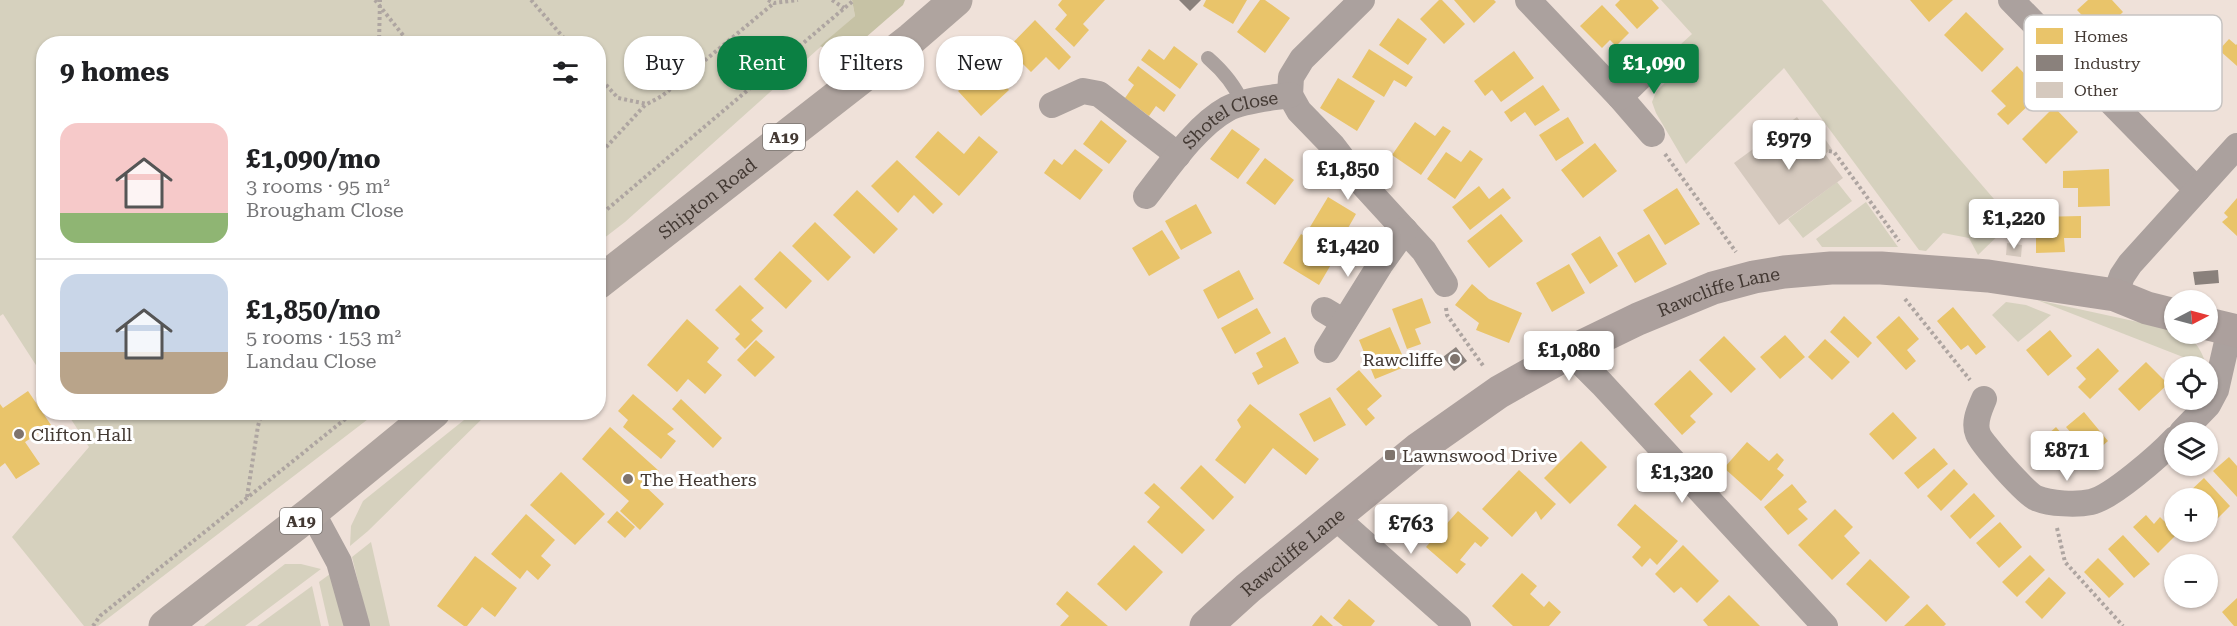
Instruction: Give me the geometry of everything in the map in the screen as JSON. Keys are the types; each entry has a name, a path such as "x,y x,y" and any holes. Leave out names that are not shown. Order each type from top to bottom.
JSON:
{"main road":[{"name":"Shipton Road","path":"606,277 911,39 956,0"},
{"name":"A19","path":"165,626 312,512 424,420"}],"street":[{"path":"1528,0 1652,134"},
{"path":"2011,0 2026,15"},
{"path":"1351,3 1302,59 1291,77 1290,95 1299,111 1332,145 1358,179 1424,252 1444,284"},
{"path":"1620,97 1657,61"},
{"name":"Shotel Close","path":"1052,105 1083,91 1099,94 1179,155"},
{"name":"Shotel Close","path":"1146,196 1210,120 1229,107 1290,95"},
{"path":"2120,111 2197,190"},
{"path":"2115,295 2122,276 2130,264 2237,146"},
{"path":"1327,350 1334,316 1405,230"},
{"name":"Rawcliffe Lane","path":"1206,626 1248,588 1418,449 1498,392 1570,352 1672,304 1713,288 1754,277 1831,268 1881,268 1988,276 2115,295 2164,312"},
{"path":"2192,422 2208,405 2216,390 2225,328"},
{"path":"1570,352 1825,626"},
{"path":"1984,399 1977,416 1978,434 2024,490 2036,498 2074,504 2093,502 2110,494 2164,448"},
{"path":"312,512 339,562 357,626"},
{"path":"1335,516 1458,626"}],"lane":[{"path":"1208,58 1226,75 1237,90 1243,104"}],"path":[{"path":"375,0 403,36"},
{"path":"379,36 380,0"},
{"path":"531,0 562,36"},
{"path":"768,0 774,3"},
{"path":"606,148 647,104 662,96 774,3 798,0"},
{"path":"832,0 844,8"},
{"path":"837,0 844,8"},
{"path":"606,210 854,0"},
{"path":"606,85 618,98 647,104"},
{"path":"1652,134 1754,277"},
{"path":"1829,151 1834,152 1904,247 1925,271"},
{"path":"1881,268 1984,399"},
{"path":"1444,284 1447,315 1484,367 1498,392"},
{"path":"247,498 260,420"},
{"path":"93,626 100,616 344,420"},
{"path":"2050,501 2065,562 2123,626"}],"shaded area":[{"path":"0,0 852,0 855,16 833,36 819,36 819,48 807,59 807,36 717,36 717,90 772,90 606,237 606,36 36,36 36,365 3,314 0,316"},
{"path":"852,0 905,0 903,5 867,36 832,36 855,16"},
{"path":"1661,0 1822,0 2013,221 1978,255 1969,238 1943,233 1926,251 1919,250 1784,68 1686,164 1652,102 1656,92 1680,67 1669,55 1692,34"},
{"path":"1837,182 1852,201 1803,238 1788,219"},
{"path":"1866,202 1898,247 1822,247 1816,239"},
{"path":"2037,300 2164,328 2164,344 2196,344 2202,356 2180,356"},
{"path":"2006,302 2026,305 2051,315 2018,342 1992,315"},
{"path":"72,420 367,420 98,626 84,626 12,537 89,447"},
{"path":"464,420 481,420 350,546 351,526 363,501"},
{"path":"371,542 390,626 369,626 352,557"},
{"path":"285,564 301,564 321,569 245,626 204,626"},
{"path":"330,574 345,626 329,626 319,582"},
{"path":"312,586 321,626 257,626"}],"building: Homes":[{"path":"1062,0 1105,0 1083,24 1089,30 1074,47 1055,29 1067,15 1058,5"},
{"path":"1206,0 1247,0 1233,24 1203,6"},
{"path":"1260,0 1265,0 1290,18 1265,53 1237,32"},
{"path":"1439,0 1442,0 1465,24 1444,44 1420,19"},
{"path":"1454,0 1494,0 1496,2 1474,23"},
{"path":"1620,0 1652,0 1659,8 1637,29 1615,5"},
{"path":"1910,0 1953,0 1929,22"},
{"path":"2088,0 2112,0 2123,12 2120,15 2082,15 2077,10"},
{"path":"1602,5 1629,33 1616,46 1610,40 1602,48 1580,26"},
{"path":"1966,12 2004,49 1982,72 1944,35"},
{"path":"1398,18 1427,39 1408,65 1379,45"},
{"path":"1035,20 1071,57 1059,70 1046,57 1031,72 1023,64 1023,36 1019,36"},
{"path":"2229,39 2237,44 2237,66 2222,53 2222,47"},
{"path":"1174,46 1198,64 1180,89 1141,60 1149,49 1164,60"},
{"path":"1369,49 1413,77 1406,87 1394,80 1384,97 1352,77"},
{"path":"1514,51 1534,78 1501,102 1492,90 1485,96 1474,81"},
{"path":"1138,66 1176,95 1164,112 1156,106 1149,116 1125,98 1134,85 1128,80"},
{"path":"2017,66 2024,73 2024,109 2008,125 1997,114 2006,106 1991,91"},
{"path":"1338,78 1375,101 1357,131 1320,108"},
{"path":"1543,85 1560,110 1535,126 1525,112 1511,122 1504,112"},
{"path":"959,90 1009,90 981,116"},
{"path":"2050,111 2058,111 2078,132 2046,164 2022,139"},
{"path":"1568,117 1584,143 1556,161 1539,135"},
{"path":"1101,120 1127,141 1109,164 1083,144"},
{"path":"1415,122 1435,136 1443,126 1451,131 1421,175 1392,155"},
{"path":"1232,129 1260,149 1238,179 1210,159"},
{"path":"938,131 964,154 979,136 998,152 959,196 915,157"},
{"path":"1595,143 1617,171 1583,198 1561,170"},
{"path":"1075,149 1103,170 1080,200 1044,173 1054,159 1062,165"},
{"path":"1470,150 1483,159 1455,199 1427,179 1446,152 1461,162"},
{"path":"1265,158 1294,180 1275,205 1246,183"},
{"path":"897,160 943,204 933,214 914,195 898,213 871,186"},
{"path":"2109,169 2110,206 2078,207 2078,188 2063,188 2063,171"},
{"path":"1479,186 1489,199 1503,188 1511,198 1470,230 1452,207"},
{"path":"1677,188 1700,224 1665,245 1643,210"},
{"path":"857,190 898,229 874,254 833,215"},
{"path":"1328,197 1356,214 1339,244 1310,227"},
{"path":"2237,198 2237,236 2222,222 2228,217 2224,213"},
{"path":"1196,204 1212,233 1181,250 1165,221"},
{"path":"1501,214 1523,241 1489,268 1467,241"},
{"path":"2081,216 2081,238 2064,238 2065,252 2036,253 2036,217"},
{"path":"815,222 851,257 828,281 792,246"},
{"path":"1162,230 1180,258 1149,276 1132,248"},
{"path":"1301,234 1336,256 1319,285 1283,263"},
{"path":"1649,234 1667,264 1635,283 1617,253"},
{"path":"1600,236 1618,266 1590,284 1571,254"},
{"path":"780,251 812,281 786,309 754,279"},
{"path":"1569,264 1585,293 1552,312 1536,283"},
{"path":"1239,270 1254,299 1218,319 1203,290"},
{"path":"1472,284 1489,299 1522,313 1509,343 1476,330 1479,323 1455,305"},
{"path":"740,285 764,308 751,320 763,331 745,349 735,339 740,334 715,310"},
{"path":"1422,298 1431,323 1415,329 1421,344 1407,349 1392,309"},
{"path":"1953,307 1986,347 1976,355 1968,345 1961,350 1937,321"},
{"path":"1257,308 1271,333 1235,354 1221,328"},
{"path":"1844,316 1872,343 1858,358 1830,332"},
{"path":"1899,316 1919,339 1907,350 1916,361 1906,370 1876,337"},
{"path":"687,319 719,348 707,362 722,375 705,394 688,379 677,392 647,365"},
{"path":"1390,327 1407,366 1375,379 1359,340"},
{"path":"2050,330 2072,356 2048,376 2026,350"},
{"path":"1785,335 1805,357 1780,379 1760,357"},
{"path":"1724,336 1756,369 1731,393 1699,360"},
{"path":"1285,337 1299,363 1258,385 1252,373 1263,367 1256,353"},
{"path":"1825,339 1850,362 1832,380 1808,357"},
{"path":"756,340 775,357 755,377 737,360"},
{"path":"2098,348 2119,371 2090,399 2078,387 2086,379 2076,368"},
{"path":"2146,362 2164,380 2164,388 2139,411 2118,389"},
{"path":"1359,370 1382,396 1367,409 1375,418 1366,426 1336,389"},
{"path":"1690,370 1713,394 1690,416 1696,422 1682,435 1654,404"},
{"name":"Clifton Hall","path":"28,391 36,403 36,420 48,420 51,425 25,442 40,464 16,479 5,463 0,467 0,404 3,408"},
{"path":"633,394 674,429 667,434 676,441 661,459 623,427 628,420 618,411"},
{"path":"1330,397 1346,425 1314,442 1299,414"},
{"path":"681,399 722,438 713,448 672,409"},
{"path":"1250,404 1319,459 1306,475 1273,448 1245,484 1215,460 1241,427 1237,420"},
{"path":"1893,412 1917,438 1893,460 1869,434"},
{"path":"2084,412 2108,441 2091,456 2066,427"},
{"name":"The Heathers","path":"610,427 659,471 645,486 664,504 640,530 620,511 629,501 582,459"},
{"path":"2056,427 2079,454 2061,470 2038,443"},
{"path":"1581,441 1607,467 1570,504 1544,478"},
{"path":"1747,442 1769,461 1777,453 1784,460 1777,469 1784,475 1761,501 1724,468"},
{"path":"1934,448 1948,464 1918,489 1904,473"},
{"path":"2229,457 2237,466 2237,497 2218,476 2218,467"},
{"path":"1201,465 1234,497 1213,520 1180,488"},
{"path":"1954,469 1968,484 1941,511 1927,496"},
{"path":"1519,470 1556,504 1541,520 1536,511 1512,537 1482,509"},
{"path":"561,472 605,514 575,545 530,505"},
{"path":"2204,478 2213,488 2193,488"},
{"path":"1154,483 1205,530 1182,554 1147,522 1160,507 1144,493"},
{"path":"1792,484 1807,502 1798,509 1808,519 1788,535 1764,507"},
{"path":"1974,493 1995,516 1970,539 1950,516"},
{"path":"2218,493 2230,506 2218,518"},
{"path":"1635,504 1678,541 1657,565 1650,558 1642,567 1632,557 1641,547 1617,525"},
{"path":"1835,509 1853,527 1844,536 1860,553 1832,580 1798,545"},
{"path":"617,511 635,527 625,538 607,522"},
{"path":"1458,511 1489,538 1481,547 1475,542 1460,560 1466,564 1457,574 1426,547"},
{"path":"526,514 555,540 541,556 551,565 538,580 527,570 520,579 491,554"},
{"path":"2146,515 2154,524 2160,517 2164,521 2164,542 2169,542 2158,553 2133,527"},
{"path":"2000,522 2022,547 1999,568 1976,543"},
{"path":"2123,535 2150,564 2134,578 2108,549"},
{"path":"1134,545 1163,572 1126,611 1097,584"},
{"path":"1683,545 1719,581 1697,603 1681,587 1674,593 1655,574"},
{"path":"2030,555 2045,570 2017,597 2002,582"},
{"path":"475,556 517,588 495,617 482,607 467,626 464,626 437,606"},
{"path":"2098,558 2124,584 2109,598 2084,572"},
{"path":"1870,559 1910,597 1886,622 1846,584"},
{"path":"1522,573 1537,586 1530,594 1544,607 1549,601 1561,612 1549,626 1513,626 1492,606"},
{"path":"2049,577 2066,593 2042,619 2025,602"},
{"path":"1067,591 1108,626 1060,626 1069,616 1056,604"},
{"path":"1729,595 1760,626 1708,626 1703,620"},
{"path":"2237,598 2237,626 2234,626 2222,612"},
{"path":"1349,599 1375,621 1371,626 1343,626 1333,618"},
{"path":"1927,604 1946,624 1944,626 1904,626"},
{"path":"1321,615 1333,626 1312,626"}],"building: Industry":[{"path":"1179,0 1201,0 1190,11"},
{"path":"2218,270 2219,283 2195,285 2193,272"},
{"name":"Rawcliffe","path":"1456,347 1467,361 1454,371 1443,357"}],"building: Other":[{"path":"1797,117 1817,145 1825,139 1832,149 1825,154 1843,178 1779,225 1734,163"},
{"path":"2007,243 2022,245 2021,257 2006,255"}],"place":[{"name":"Rawcliffe","path":"1455,359"},
{"name":"Clifton Hall","path":"19,434"},
{"name":"Lawnswood Drive","path":"1390,455"},
{"name":"The Heathers","path":"628,479"}]}
